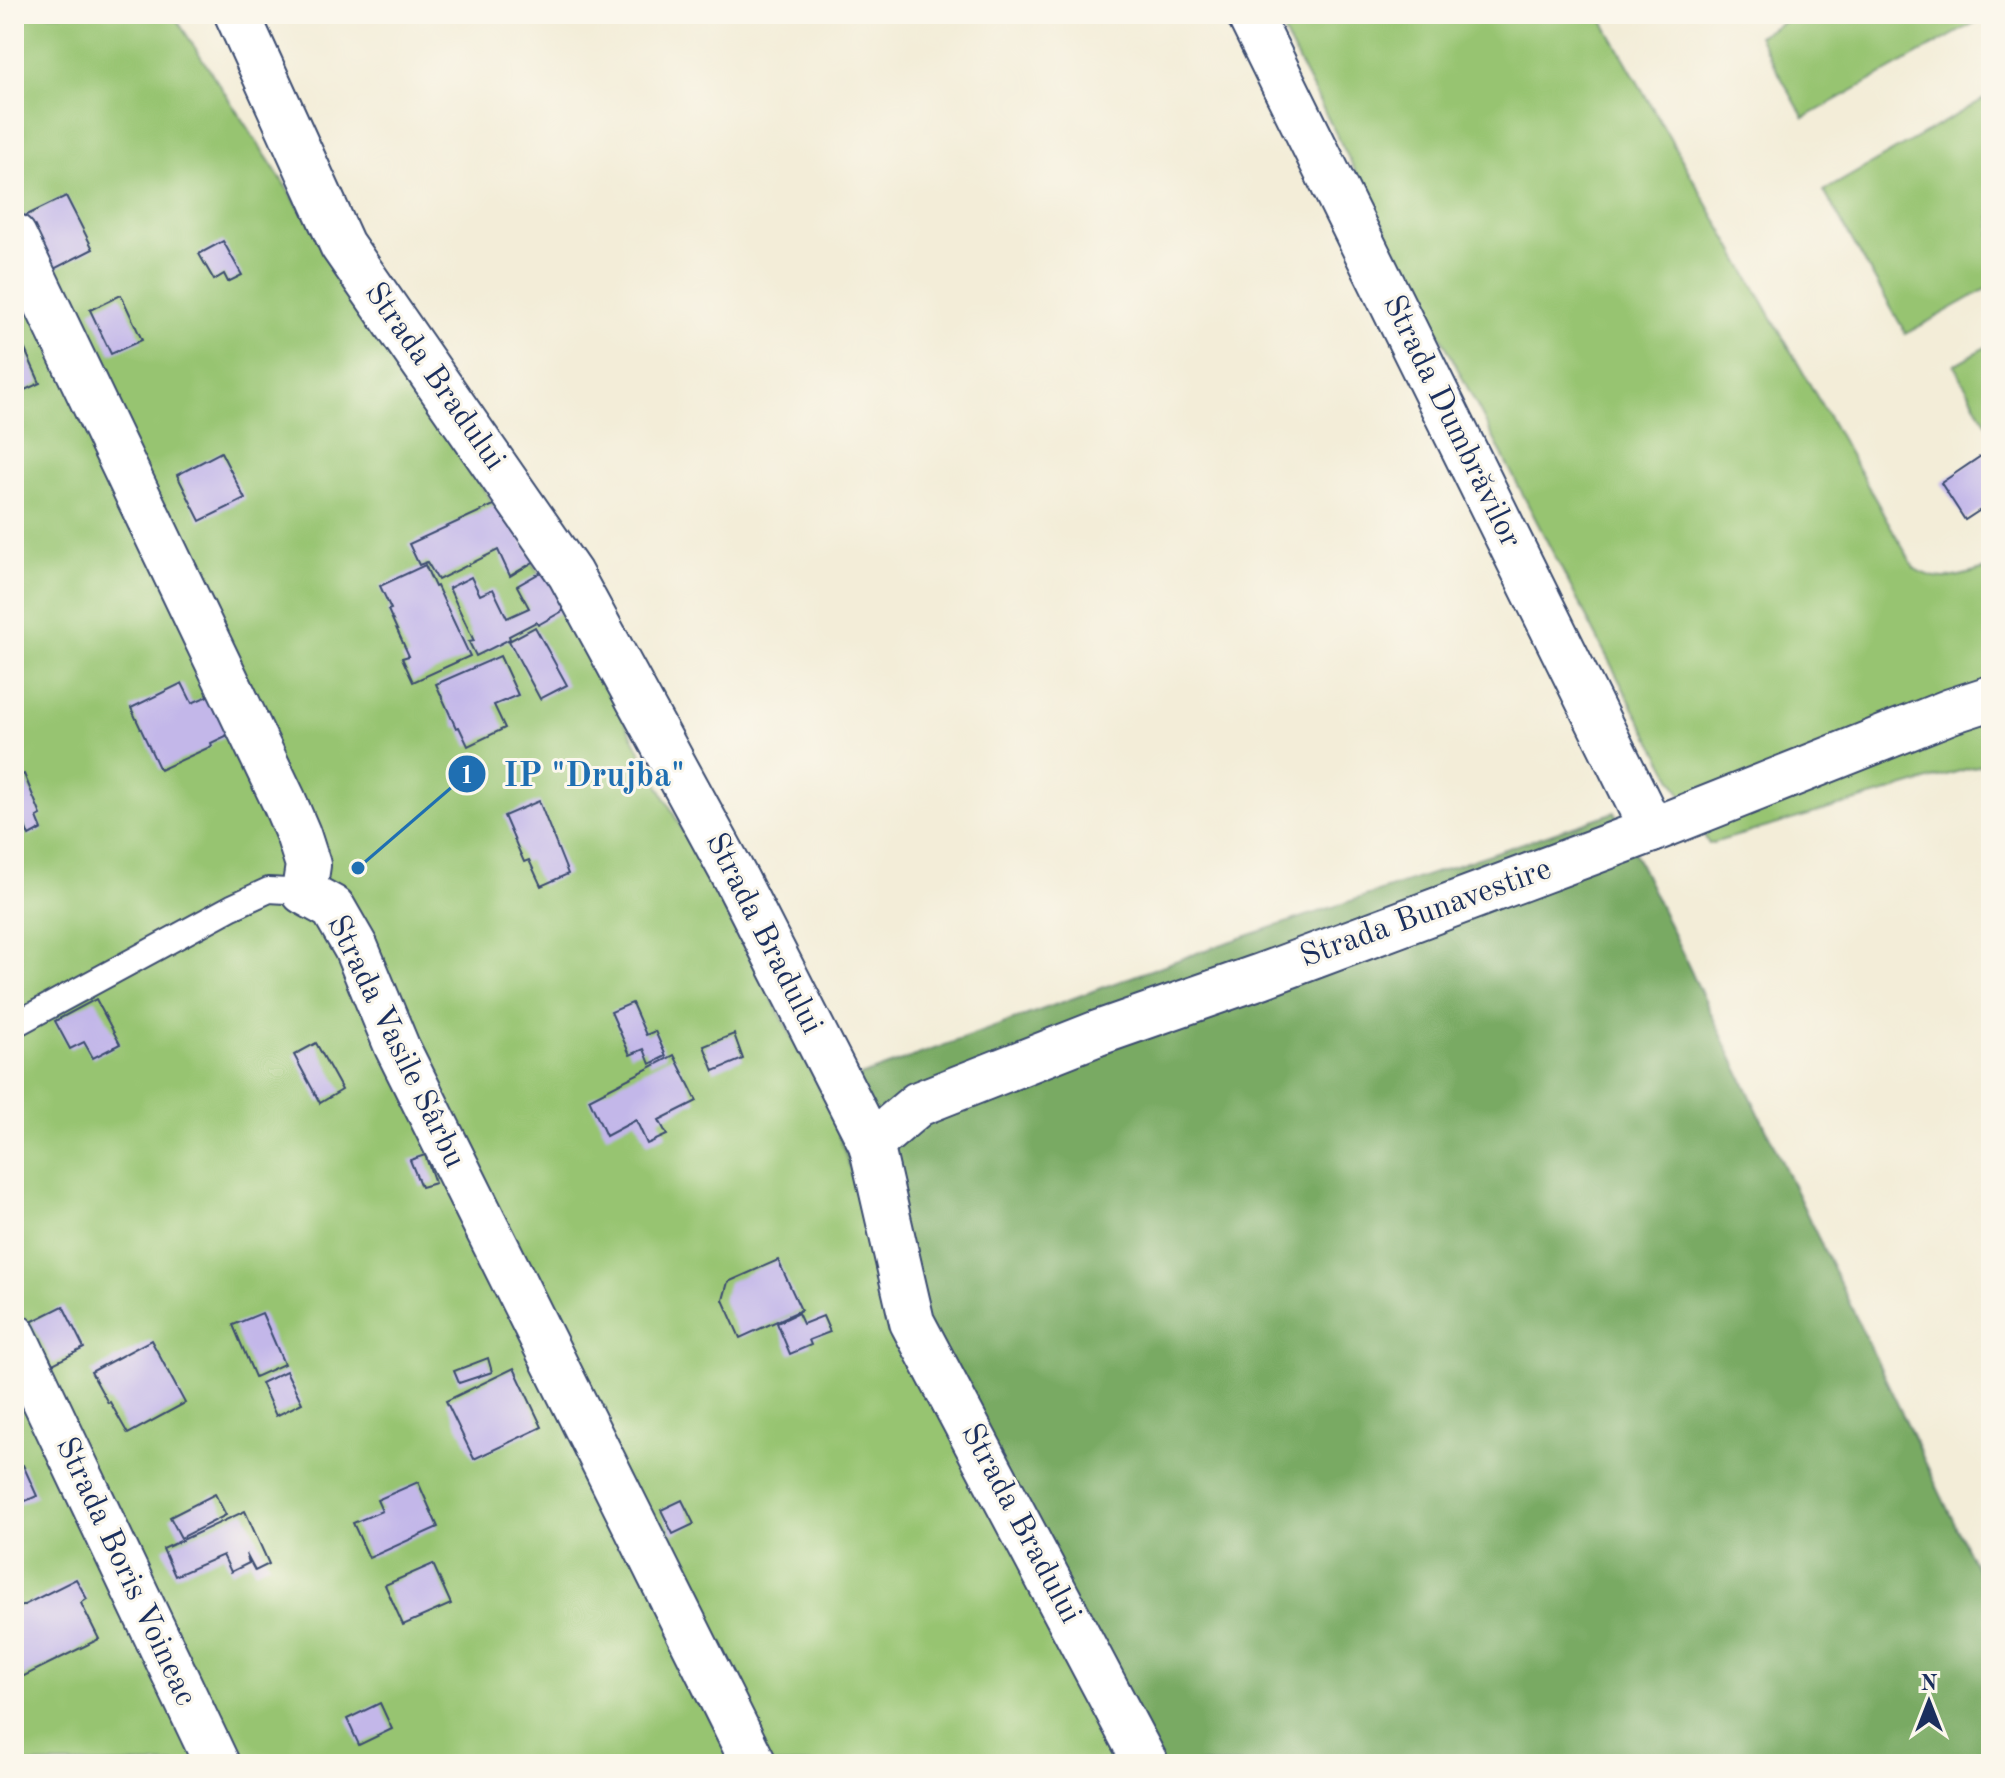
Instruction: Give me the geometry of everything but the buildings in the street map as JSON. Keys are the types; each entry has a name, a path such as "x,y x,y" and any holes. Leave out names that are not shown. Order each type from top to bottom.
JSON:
{"street":[{"name":"Strada Bradului","path":"237,14 342,245 570,574 737,881 871,1144 912,1322 1146,1764"},
{"name":"Strada Dumbrăvilor","path":"1249,14 1652,830"},
{"name":"Strada Vasile Sârbu","path":"14,236 284,801 308,865 304,892 333,908 356,948 397,1047 754,1764"},
{"name":"Strada Bunavestire","path":"871,1144 918,1104 1098,1033 1261,976 1652,830 1991,698"},
{"name":"Strada Boris Voineac","path":"14,1336 217,1764"}],"lane":[{"path":"14,1025 269,890 304,892"}],"green space":[{"path":"14,14 173,14 576,630 829,1106 902,1321 1122,1764 14,1764"},
{"path":"1274,14 1599,14 1915,569 1944,578 1991,568 1991,762 1709,844 1635,711"},
{"path":"1798,14 1971,14 1976,22 1804,118 1758,36"},
{"path":"1991,95 1991,286 1906,334 1824,191"},
{"path":"1991,344 1991,432 1954,365"},
{"path":"1615,812 1991,1600 1991,1764 1122,1764 902,1321 829,1106 860,1076 1208,949"}],"place":[{"name":"IP \"Drujba\"","path":"358,868"}]}
